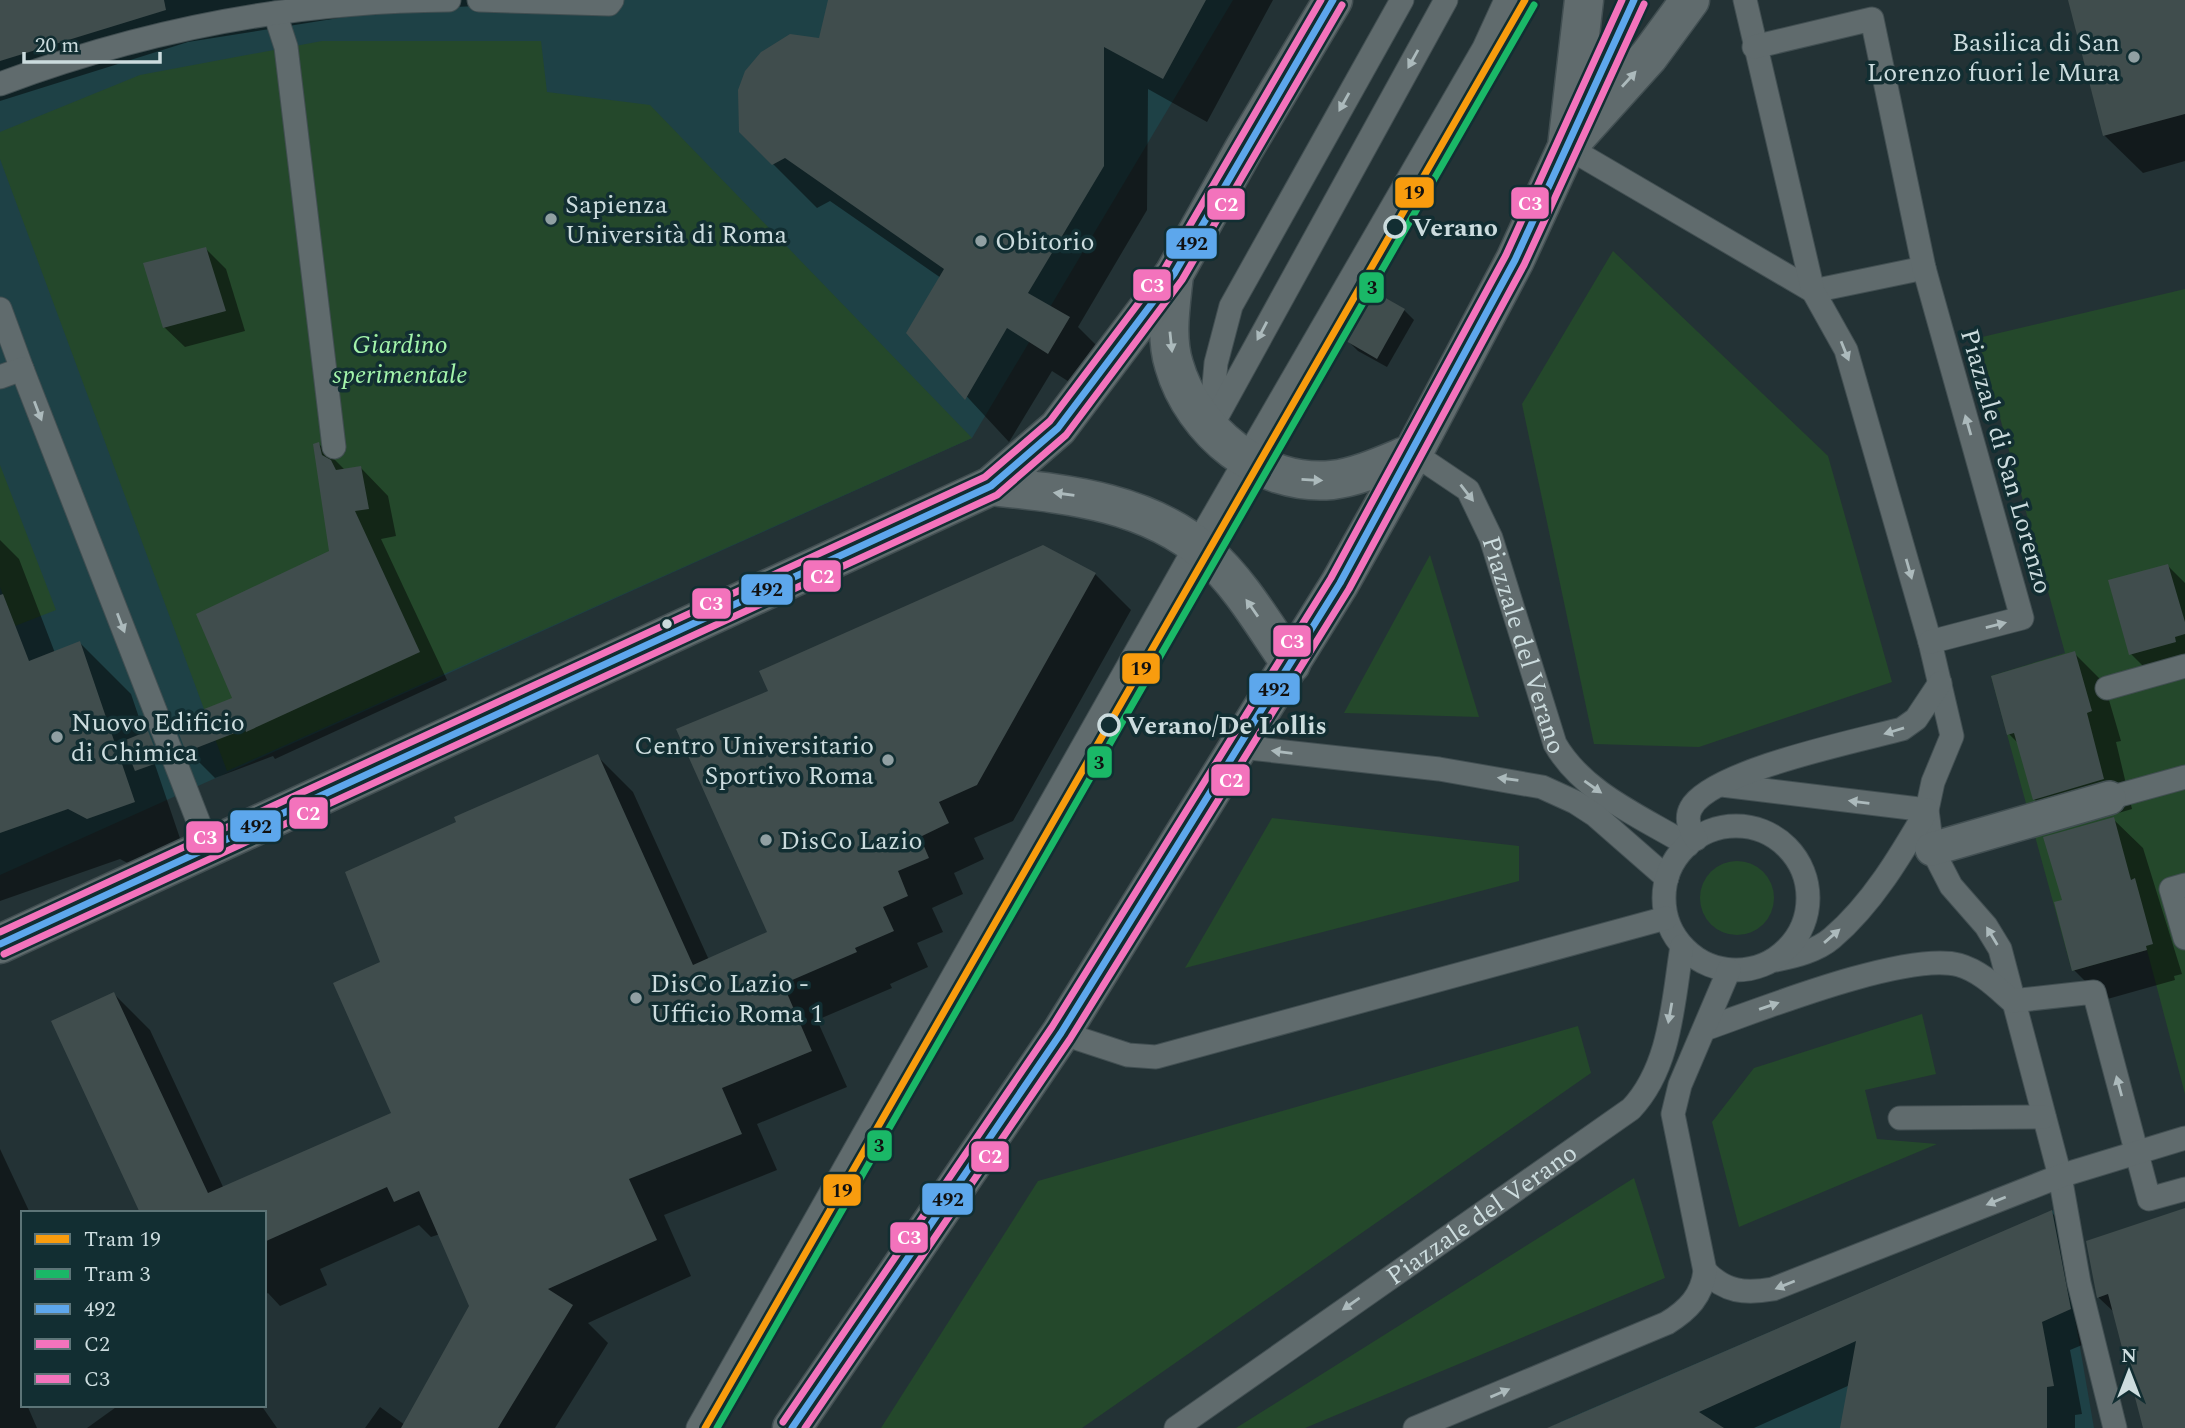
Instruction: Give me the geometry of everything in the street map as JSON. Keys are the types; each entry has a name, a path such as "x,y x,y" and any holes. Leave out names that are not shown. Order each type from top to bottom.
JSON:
{"main road":[{"path":"0,944 991,486 1058,428 1174,274 1244,149 1334,0"},
{"path":"1567,147 1584,0"},
{"path":"792,1428 1061,1033 1241,747 1413,453 1515,260 1567,147 1649,56 1690,0"},
{"path":"1174,274 1169,332 1173,363 1180,380 1210,429 1225,444 1248,459 1283,475 1320,481 1352,475 1413,453"},
{"path":"991,486 1068,494 1126,509 1169,528 1196,546 1236,584 1291,664"}],"street":[{"path":"1932,849 2109,798"}],"lane":[{"path":"0,84 62,61 138,40 275,13 391,1 449,0"},
{"path":"479,0 609,4 612,0"},
{"path":"1210,429 1216,363 1231,306 1402,0"},
{"path":"1210,429 1446,0"},
{"path":"698,1428 1196,546 1485,48 1506,0"},
{"path":"1634,0 1567,147 1813,291 1924,268"},
{"path":"1745,0 1813,291 1846,350 1930,642 1952,736 1933,782 1927,810 1897,860 1832,938 1806,952 1750,968 1729,970 1703,962 1682,946 1666,918 1664,898 1667,878 1692,842 1724,828 1754,829 1781,843 1800,866 1806,885 1806,915 1793,943 1770,961"},
{"path":"275,13 286,47 334,447"},
{"name":"Piazzale di San Lorenzo","path":"1754,47 1872,19 1924,268 2022,618 1930,642"},
{"path":"0,309 209,849"},
{"path":"0,377 22,369"},
{"name":"Piazzale del Verano","path":"1413,453 1468,490 1491,538 1555,744 1564,760 1593,788 1692,842"},
{"path":"2107,688 2185,666"},
{"path":"1692,842 1688,823 1689,811 1698,800 1722,785 1796,757 1902,729 1916,719 1940,683"},
{"path":"1241,747 1439,769 1542,787 1575,802 1595,816 1667,878"},
{"path":"2109,798 2185,776"},
{"path":"1722,785 1927,810"},
{"path":"1927,810 1932,849 1951,886 1993,936 2060,1176 2079,1283 2115,1428"},
{"path":"2185,885 2171,889 2185,938"},
{"path":"1061,1033 1128,1055 1156,1057 1666,918"},
{"name":"Piazzale del Verano","path":"1184,1425 1631,1109 1648,1091 1661,1058 1682,946"},
{"path":"1705,1030 1806,994 1919,964 1943,963 1970,969 2012,1001 2094,992 2149,1199 2185,1189"},
{"path":"1415,1428 1465,1418 1667,1323 1687,1309 1698,1296 1705,1271 1673,1114 1681,1085 1729,970"},
{"path":"1900,1118 2044,1117"},
{"path":"1705,1271 1728,1290 1755,1293 1773,1290 2060,1176 2185,1138"}],"shaded area":[{"name":"Giardino sperimentale","path":"0,0 1233,0 972,438 0,875"},
{"path":"2056,1209 2094,1428 1564,1428 1560,1422"}],"green space":[{"name":"Giardino sperimentale","path":"322,41 541,41 547,92 650,105 972,438 227,771 0,159 0,132 140,75"},
{"path":"1613,251 1828,456 1892,682 1699,747 1594,744 1522,404"},
{"path":"2185,289 2185,1094 2147,950 2072,971 1991,676 2065,653 1978,338"},
{"path":"0,465 56,610 15,626 0,587"},
{"path":"1430,555 1479,717 1344,713"},
{"path":"1272,818 1519,846 1519,881 1185,968"},
{"path":"1737,861 1751,864 1763,872 1771,884 1774,898 1771,912 1763,924 1751,932 1737,935 1723,932 1711,924 1703,912 1700,898 1703,884 1711,872 1723,864"},
{"path":"1922,1014 1936,1074 1865,1090 1877,1139 1937,1144 1739,1227 1712,1122 1754,1068"},
{"path":"1578,1026 1591,1073 1082,1428 881,1428 1038,1181"},
{"path":"1634,1178 1665,1278 1305,1428 1236,1428"}],"building":[{"path":"0,0 164,0 166,10 0,61"},
{"path":"828,0 1206,0 1163,79 1104,47 1104,166 1028,293 1070,317 1048,354 1007,328 965,400 906,333 944,269 785,158 772,165 739,132 738,90 745,71 761,52 790,34 819,38"},
{"name":"Basilica di San Lorenzo fuori le Mura","path":"2068,0 2185,0 2185,114 2103,136"},
{"path":"206,247 226,311 163,328 143,263"},
{"path":"1375,292 1405,309 1377,359 1346,341"},
{"path":"319,442 322,455 331,460 336,470 361,466 369,509 355,511 420,652 246,732 245,729 186,752 174,721 232,698 196,614 329,551 313,444"},
{"path":"1043,545 1096,573 977,785 939,802 949,823 920,837 929,858 898,871 908,896 883,907 894,931 855,948 857,952 783,984 812,1051 722,1088 742,1134 629,1179 657,1240 548,1289 573,1305 498,1428 401,1428 469,1306 419,1191 394,1202 387,1187 266,1241 266,1211 139,1211 51,1021 114,992 208,1193 391,1113 333,983 380,962 345,872 456,822 454,817 598,754 693,965 767,932 676,729 768,691 759,671"},
{"path":"2168,564 2185,622 2185,634 2175,637 2176,642 2129,655 2108,580"},
{"name":"Nuovo Edificio di Chimica","path":"3,594 29,661 80,641 135,802 87,819 68,809 0,833 0,595"},
{"path":"2075,651 2092,711 2087,713 2104,779 2033,800 2014,733 2007,735 1991,676"},
{"path":"148,731 160,762 135,771 123,741"},
{"path":"2114,817 2131,880 2135,878 2153,944 2146,946 2147,950 2072,971 2054,902 2062,900 2043,837"},
{"path":"2185,1208 2185,1428 2143,1428 2108,1294 2097,1298 2086,1241"},
{"path":"2052,1210 2071,1309 2042,1322 2054,1386 2047,1387 2047,1428 1840,1428 1856,1341 1699,1412 1724,1428 1547,1428"}],"tram line":[{"name":"19","path":"705,1428 1525,0"},
{"name":"3","path":"717,1428 1534,5"}],"transit line":[{"name":"C3","path":"0,932 985,477 1050,421 1165,268 1321,0"},
{"name":"492","path":"0,944 991,486 1058,428 1174,274 1333,0"},
{"name":"C3","path":"783,1422 1052,1027 1331,578 1506,255 1622,0"},
{"name":"492","path":"792,1428 1061,1033 1340,583 1515,260 1634,0"},
{"name":"C2","path":"805,1428 1070,1039 1349,589 1524,265 1644,4"},
{"name":"C2","path":"4,954 997,495 1066,435 1182,280 1342,5"}],"place":[{"name":"Basilica di San Lorenzo fuori le Mura","path":"2134,57"},
{"name":"Sapienza Università di Roma","path":"551,219"},
{"name":"Verano","path":"1395,227"},
{"name":"Obitorio","path":"981,241"},
{"name":"Verano/De Lollis","path":"1109,725"},
{"name":"Nuovo Edificio di Chimica","path":"57,737"},
{"name":"Centro Universitario Sportivo Roma","path":"888,760"},
{"name":"DisCo Lazio","path":"766,840"},
{"name":"DisCo Lazio - Ufficio Roma 1","path":"636,998"}]}
